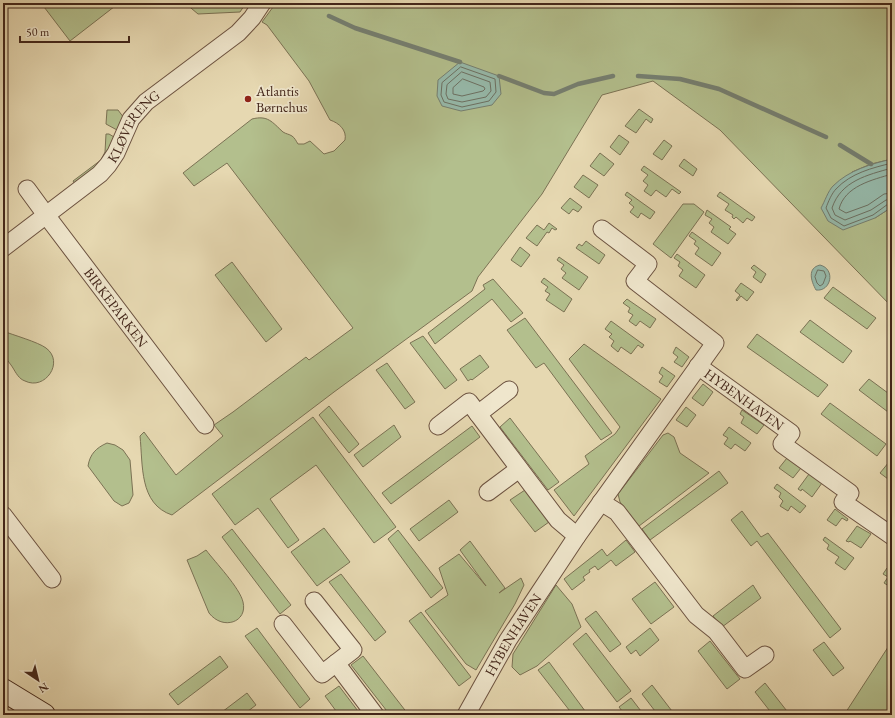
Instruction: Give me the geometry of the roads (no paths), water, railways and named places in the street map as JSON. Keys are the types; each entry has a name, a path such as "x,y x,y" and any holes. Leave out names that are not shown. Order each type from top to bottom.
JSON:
{"street":[{"name":"KLØVERENG","path":"3,248 87,184 108,165 116,153 131,120 146,102 238,33 252,18 262,3"},
{"name":"BIRKEPARKEN","path":"27,189 206,425"},
{"name":"HYBENHAVEN","path":"466,715 508,640 577,536 715,343 635,281 648,264 602,229"},
{"name":"HYBENHAVEN","path":"698,366 791,433 782,444 850,493 843,502 892,536"},
{"path":"478,414 509,390"},
{"path":"438,426 469,402 558,520 577,536"},
{"path":"488,492 519,469"},
{"path":"601,502 616,512 696,615 716,631 745,670 765,656"},
{"path":"3,515 52,579"},
{"path":"283,624 322,674 353,650 314,601"},
{"path":"336,663 375,715"},
{"path":"3,690 44,715"}],"water":[{"path":"460,62 499,76 501,94 492,105 461,111 442,106 437,96 438,80"},
{"path":"892,159 892,207 875,218 843,230 828,221 821,208 831,188 839,180 868,166"},
{"path":"820,265 825,267 828,271 830,280 825,288 816,290 811,275 813,269"}],"waterway":[{"path":"329,16 355,28 460,62"},
{"path":"499,76 544,93 554,94 578,84 613,76"},
{"path":"638,76 680,79 719,89 826,137"},
{"path":"840,145 871,164"}],"place":[{"name":"Atlantis Børnehus","path":"248,99"}]}
